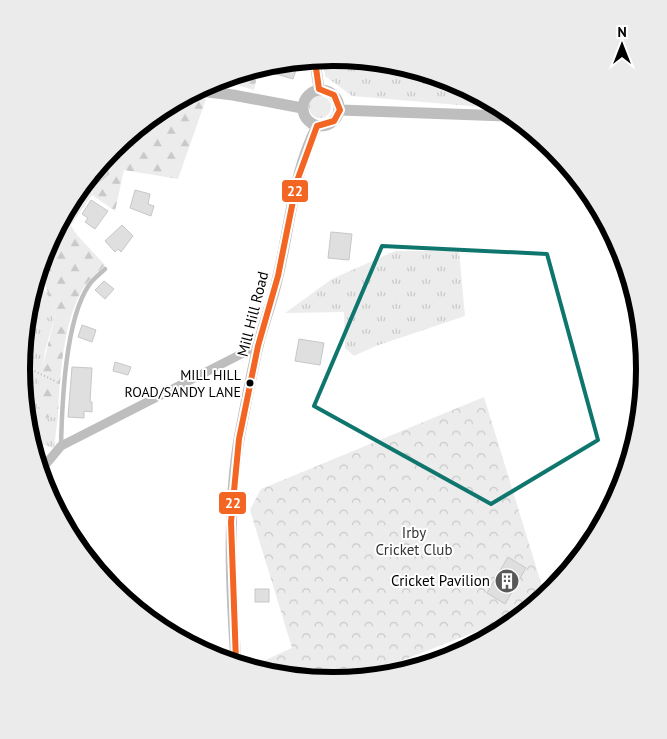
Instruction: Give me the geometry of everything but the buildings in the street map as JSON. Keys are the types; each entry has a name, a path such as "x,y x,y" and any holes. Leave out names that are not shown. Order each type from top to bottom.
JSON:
{"street":[{"path":"315,67 319,89"},
{"path":"319,89 334,94 340,110 334,121 327,125 317,126 307,121 302,108 307,94 319,89"},
{"path":"210,92 233,94 302,108"},
{"path":"340,110 500,116"},
{"name":"Mill Hill Road","path":"236,657 232,592 234,488 239,439 258,345 278,277 297,180 306,146 317,126"},
{"path":"45,465 61,446 258,345"}],"lane":[{"path":"61,446 64,385 77,309 89,285 105,269"}],"path":[{"path":"30,369 64,385"}],"highlighted area":[{"path":"382,246 547,254 598,440 491,504 314,406"}],"green space":[{"path":"324,67 353,67 393,72 412,76 450,89 485,107 352,96 325,76"},
{"path":"257,76 254,90 233,84 236,82"},
{"path":"320,96 328,99 331,107 328,115 320,118 312,115 309,107 312,99"},
{"path":"196,98 206,99 178,179 124,170 115,211 92,195 95,182 105,169 133,141 165,117"},
{"path":"95,182 92,195 71,225 69,222"},
{"path":"69,222 77,235 105,265 88,282 73,310 64,346 58,416 45,418 37,402 38,385 56,312 43,281 53,253"},
{"path":"395,251 459,251 465,316 376,346 354,356 345,348 344,312 285,313 332,279"},
{"path":"40,290 48,292 56,312 45,351 37,402 45,418 58,416 54,448 39,444 31,389 31,350"},
{"name":"Irby Cricket Club","path":"484,397 543,589 503,621 380,669 334,673 294,670 257,664 292,648 250,510 261,489"},
{"path":"33,405 45,426 39,442"}],"transit line":[{"name":"22","path":"236,657 231,522 239,439 258,346 278,276 297,181 317,126 334,121 340,110 334,95 319,89 316,67"}],"place":[{"name":"MILL HILL ROAD/SANDY LANE","path":"250,383"},
{"name":"Cricket Pavilion","path":"507,581"}]}
